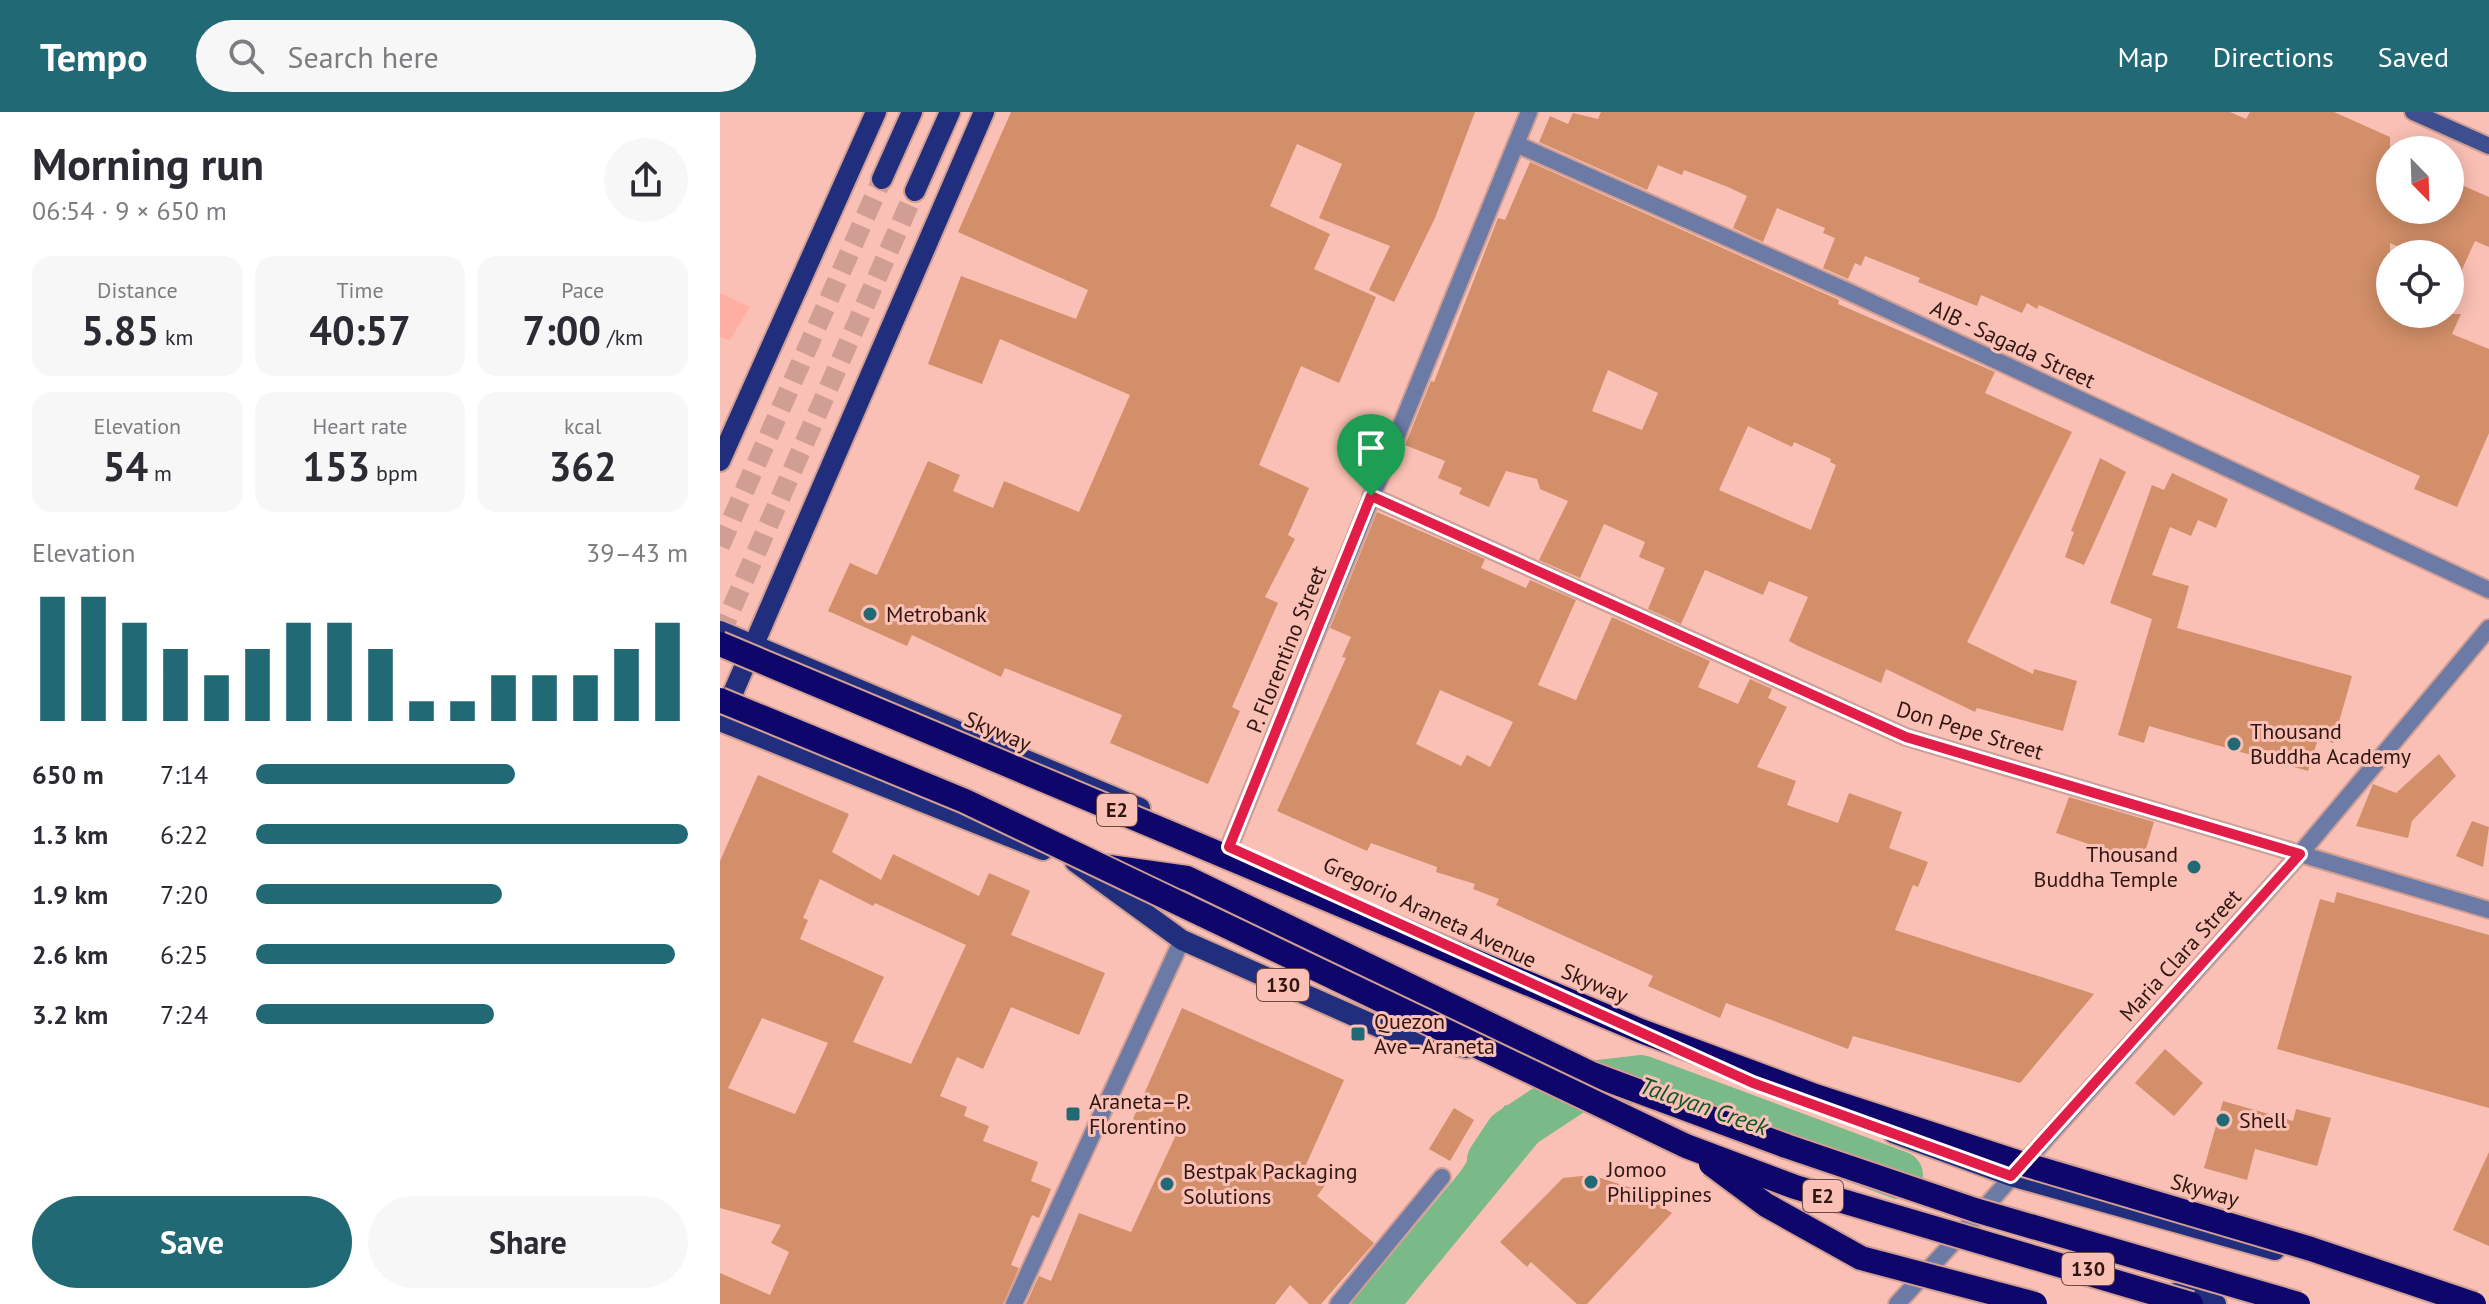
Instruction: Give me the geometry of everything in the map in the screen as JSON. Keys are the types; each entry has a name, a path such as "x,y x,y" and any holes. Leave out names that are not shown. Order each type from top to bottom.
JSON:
{"highway":[{"name":"Skyway","path":"720,644 1641,1031 1771,1080 2017,1162 2311,1249 2474,1304"},
{"name":"E2","path":"720,700 965,801 1686,1146 1851,1205 2191,1304"},
{"path":"1075,862 1187,878 1589,1085 1745,1132 1975,1210 2298,1304"},
{"path":"1686,1146 1766,1205 1861,1258 2035,1304"}],"main road":[{"path":"720,461 876,112"},
{"path":"882,179 912,112"},
{"path":"915,191 950,112"},
{"path":"720,722 984,112"},
{"path":"2413,112 2489,146"},
{"name":"Gregorio Araneta Avenue","path":"720,631 1229,847 1753,1083 2011,1176 2452,1304"},
{"path":"720,655 754,645"},
{"name":"130","path":"720,722 1075,862 1203,907 1397,999 1518,1062"},
{"name":"130","path":"1075,862 1182,940 1381,1028 1518,1062 1589,1085 1760,1169 1961,1234 2216,1304"}],"street":[{"name":"P. Florentino Street","path":"1229,847 1529,112"},
{"name":"AIB - Sagada Street","path":"1516,144 1847,291 2489,590"},
{"name":"Don Pepe Street","path":"1371,496 1906,737 2489,910"},
{"name":"Maria Clara Street","path":"1897,1304 2300,854 2489,628"},
{"path":"1014,1304 1182,940"},
{"path":"1338,1304 1442,1177"}],"shaded area":[{"path":"720,293 750,307 730,340 720,337"},
{"path":"1505,1105 1554,1123 1405,1304 1350,1304 1460,1172"}],"building":[{"path":"1011,112 1475,112 1435,218 1394,302 1369,290 1390,246 1319,218 1342,164 1297,144 1270,206 1330,234 1314,269 1376,297 1339,383 1301,366 1259,465 1309,488 1288,535 1295,539 1265,597 1278,603 1232,707 1240,711 1208,784 1110,743 1122,715 1005,668 1001,677 912,635 907,646 828,611 850,563 877,575 928,461 960,475 953,491 993,508 1004,481 1079,512 1130,395 1000,339 982,384 928,364 961,276 1076,319 1088,290 958,232"},
{"path":"1601,112 2230,112 2246,119 2250,112 2334,112 2388,136 2376,136 2376,224 2464,224 2464,186 2489,197 2489,247 2475,241 2464,265 2464,240 2376,240 2376,328 2455,328 2452,334 2489,349 2489,433 2457,507 2414,489 2420,476 2039,305 2037,309 2027,303 2022,313 1981,295 1977,306 1865,256 1861,266 1855,263 1848,279 1823,268 1835,238 1823,233 1825,228 1777,208 1763,242 1733,228 1747,196 1728,187 1684,170 1682,175 1658,165 1647,190 1539,142 1550,116 1568,124 1573,113 1598,119"},
{"path":"1530,162 1839,300 1838,304 1995,372 1985,393 2072,432 1967,642 2033,674 2034,669 2077,681 2063,731 1977,708 1975,712 1886,669 1881,683 1798,646 1789,641 1808,597 1769,581 1763,595 1705,570 1681,624 1648,609 1665,568 1639,557 1645,542 1604,524 1580,578 1539,560 1568,501 1540,489 1537,479 1506,471 1489,507 1459,494 1462,488 1438,478 1445,461 1405,445 1431,381 1434,382 1498,218 1505,220","holes":["1608,370 1658,393 1642,430 1592,411","1748,426 1792,447 1794,442 1831,459 1830,462 1836,465 1811,530 1719,490"]},
{"path":"2100,458 2126,472 2084,565 2065,557 2074,532 2071,531"},
{"path":"2172,473 2228,499 2216,528 2198,520 2191,536 2170,527 2152,575 2189,586 2177,628 2352,676 2333,743 2318,739 2308,771 2149,726 2144,743 2118,735 2152,619 2110,603 2152,485 2164,490"},
{"path":"1377,512 1485,559 1481,568 1526,588 1530,580 1576,600 1538,685 1576,700 1612,617 1710,661 1698,687 1738,704 1750,679 1772,689 1768,698 1787,707 1757,767 1796,781 1787,805 1838,823 1849,793 1902,812 1889,848 1928,862 1918,887 1913,885 1895,930 2094,994 2020,1083 1853,1036 1848,1049 1726,1003 1720,1018 1648,986 1653,976 1496,905 1499,899 1473,889 1475,884 1436,872 1437,867 1371,843 1367,851 1277,811 1346,658 1342,657 1351,637 1330,628","holes":["1440,690 1513,722 1490,767 1467,755 1461,766 1416,744"]},
{"path":"2439,754 2456,776 2412,821 2408,838 2356,826 2373,784 2396,793"},
{"path":"758,775 849,814 832,852 881,880 893,854 979,896 989,873 1030,891 1011,935 1105,973 1079,1035 1011,1007 983,1069 957,1057 940,1096 967,1107 964,1116 989,1126 983,1141 1038,1162 1031,1181 1051,1189 1039,1218 1032,1215 1011,1265 1019,1268 1003,1304 720,1304 720,1273 770,1295 789,1252 771,1243 781,1225 720,1208 720,861","holes":["820,879 873,906 875,903 966,945 911,1064 853,1042 884,977 800,939 808,920 803,918","762,1018 828,1043 795,1114 728,1088"]},
{"path":"2069,797 2154,822 2142,862 2056,833"},
{"path":"2472,821 2489,827 2483,867 2456,856"},
{"path":"2337,892 2489,935 2489,1108 2277,1049 2320,899 2334,903"},
{"path":"1182,1008 1344,1080 1305,1167 1326,1184 1317,1196 1374,1243 1321,1304 1309,1304 1290,1285 1275,1304 1026,1304 1039,1276 1051,1281 1079,1213 1131,1232 1175,1137 1133,1119"},
{"path":"2165,1049 2203,1083 2174,1116 2135,1083"},
{"path":"2223,1101 2293,1121 2296,1109 2331,1118 2317,1166 2255,1149 2247,1180 2204,1168"},
{"path":"1454,1108 1474,1120 1450,1161 1429,1149"},
{"path":"2489,1152 2489,1246 2453,1230"},
{"path":"1591,1175 1635,1189 1672,1213 1587,1304 1577,1304 1531,1262 1527,1267 1500,1242 1563,1178"}],"waterway":[{"name":"Talayan Creek","path":"1491,1160 1509,1133 1580,1086 1641,1079 1899,1175"}],"tunnel":[{"path":"720,546 882,179"},
{"path":"720,635 915,191"}],"place":[{"name":"Metrobank","path":"870,614"},
{"name":"Thousand Buddha Academy","path":"2234,744"},
{"name":"Thousand Buddha Temple","path":"2194,867"},
{"name":"Quezon Ave–Araneta","path":"1358,1034"},
{"name":"Araneta–P. Florentino","path":"1073,1114"},
{"name":"Shell","path":"2223,1120"},
{"name":"Jomoo Philippines","path":"1591,1182"},
{"name":"Bestpak Packaging Solutions","path":"1167,1184"}],"route":[{"path":"1371,496 1906,737 2067,782 2300,854 2011,1176 1753,1083 1229,847 1371,496"}]}
